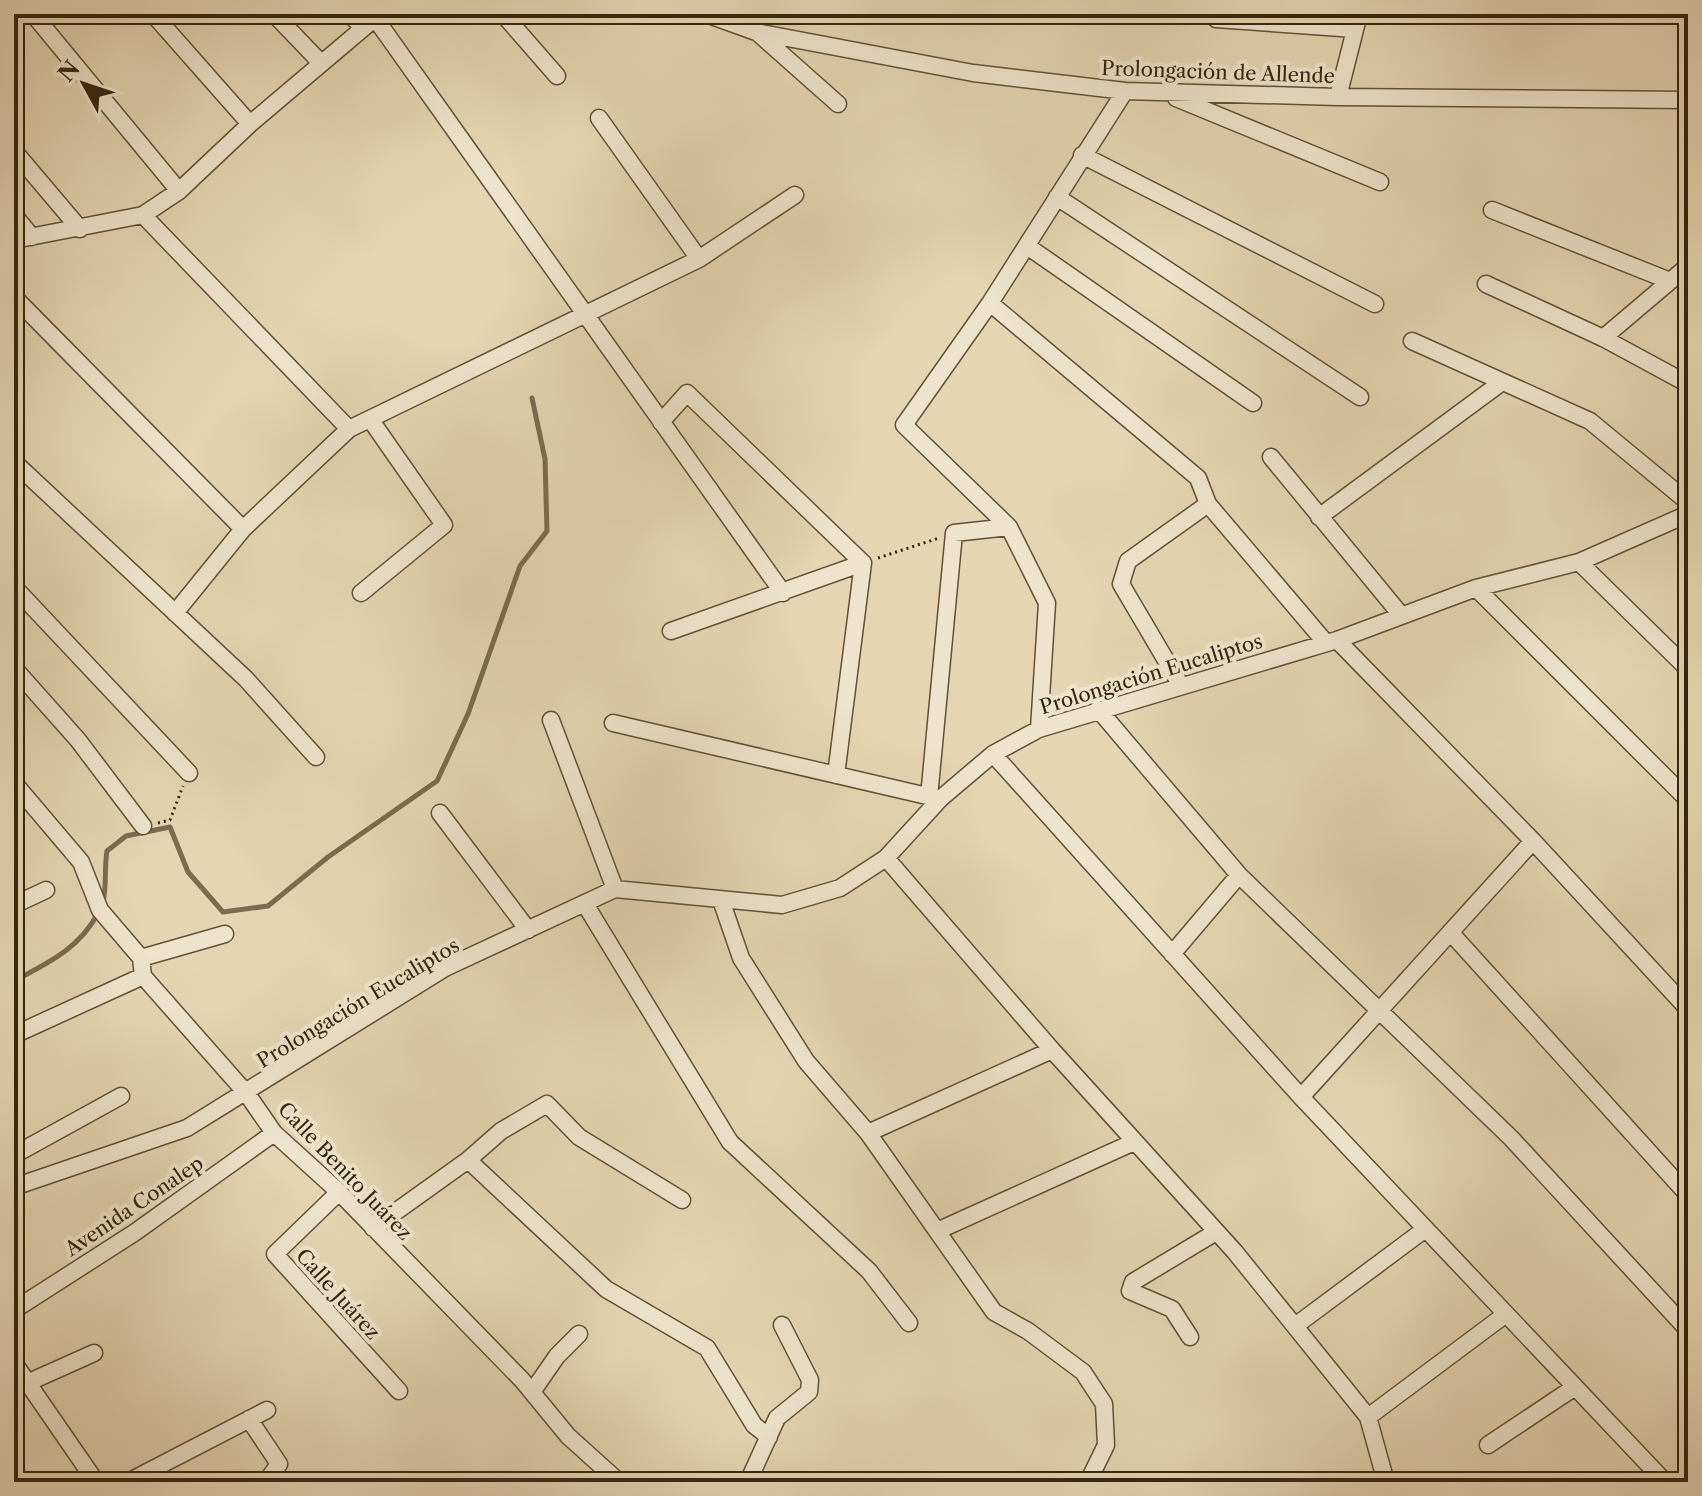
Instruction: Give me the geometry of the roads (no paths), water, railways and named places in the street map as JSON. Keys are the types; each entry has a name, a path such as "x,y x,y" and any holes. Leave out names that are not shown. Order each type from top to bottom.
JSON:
{"street":[{"path":"33,14 179,191"},
{"path":"153,14 250,124"},
{"path":"274,14 321,63"},
{"path":"350,14 373,20 587,314 783,593"},
{"path":"503,14 557,76"},
{"name":"Prolongación de Allende","path":"706,14 725,18 756,32 973,73 1125,91 1338,97 1688,100"},
{"path":"1216,19 1357,21 1338,97"},
{"path":"14,240 143,215 179,191 250,124 373,20"},
{"path":"756,32 838,104"},
{"path":"1039,729 1047,603 1009,527 904,425 990,303 1125,91"},
{"path":"1167,94 1380,182"},
{"path":"599,118 699,259"},
{"path":"14,151 80,229"},
{"path":"1082,155 1375,304"},
{"path":"175,613 243,529 349,429 699,259 795,195"},
{"path":"1057,197 1360,397"},
{"path":"1492,210 1670,281"},
{"path":"14,215 32,237"},
{"path":"143,215 349,429"},
{"path":"1027,246 1253,403"},
{"path":"1603,338 1688,266"},
{"path":"1486,284 1603,338 1688,384"},
{"path":"14,297 243,529"},
{"path":"990,303 1198,478 1208,504 1332,642 1533,841 1688,1009"},
{"path":"1412,341 1590,421 1688,502"},
{"path":"1319,517 1502,382"},
{"path":"661,422 687,393 863,563"},
{"path":"361,593 444,525 370,419"},
{"path":"1271,457 1401,615"},
{"path":"14,462 246,679 316,757"},
{"path":"1180,684 1121,584 1128,561 1208,504"},
{"name":"Prolongación Eucaliptos","path":"14,1187 187,1128 247,1094 445,968 615,889 782,905 840,888 886,858 934,798 993,754 1039,729 1180,684 1332,642 1476,588 1579,562 1688,514"},
{"path":"613,723 934,798 954,533 1009,527"},
{"path":"1579,562 1688,669"},
{"path":"671,631 863,563"},
{"path":"836,775 863,563"},
{"path":"14,587 189,773"},
{"path":"1476,588 1688,800"},
{"path":"14,668 78,740 143,826"},
{"path":"1098,709 1239,875 1511,1138 1688,1330"},
{"path":"551,720 615,889"},
{"path":"993,754 1301,1097 1665,1482"},
{"path":"14,783 81,862 100,910 141,958 143,976 14,1035"},
{"path":"440,813 528,930"},
{"path":"1301,1097 1533,841"},
{"path":"886,858 1052,1050 1216,1232 1368,1417 1386,1482"},
{"path":"1172,954 1239,875"},
{"path":"14,905 46,890"},
{"path":"721,900 741,958 806,1061 868,1133 994,1312 1028,1331 1083,1372 1104,1404 1106,1445 1088,1482"},
{"path":"585,904 730,1142 869,1271 909,1323"},
{"path":"1451,933 1688,1195"},
{"path":"141,958 225,934"},
{"name":"Calle Benito Juárez","path":"143,976 247,1094 274,1133 339,1192 532,1392 568,1436 619,1482"},
{"path":"868,1133 1052,1050"},
{"path":"14,1155 121,1096"},
{"path":"373,1228 468,1160 501,1131 541,1106 552,1107 579,1137 682,1200"},
{"name":"Avenida Conalep","path":"14,1310 134,1233 274,1133"},
{"path":"937,1231 1134,1142"},
{"path":"468,1160 606,1289 707,1348 754,1425 769,1437"},
{"name":"Calle Juárez","path":"339,1192 275,1254 399,1391"},
{"path":"1295,1326 1424,1230"},
{"path":"1190,1337 1172,1309 1130,1291 1133,1282 1216,1232"},
{"path":"1368,1417 1506,1314"},
{"path":"748,1482 777,1418 809,1392 810,1380 782,1325"},
{"path":"532,1392 557,1356 579,1334"},
{"path":"27,1383 94,1353"},
{"path":"14,1363 96,1482"},
{"path":"1488,1445 1575,1387"},
{"path":"128,1482 267,1410"},
{"path":"249,1419 279,1464 266,1482"}],"waterway":[{"path":"102,904 107,851 126,836 170,827 188,872 223,912 268,906 328,857 437,781 468,714 520,566 547,531 545,459 532,398"},
{"path":"14,981 51,961 72,945 98,913"}]}
